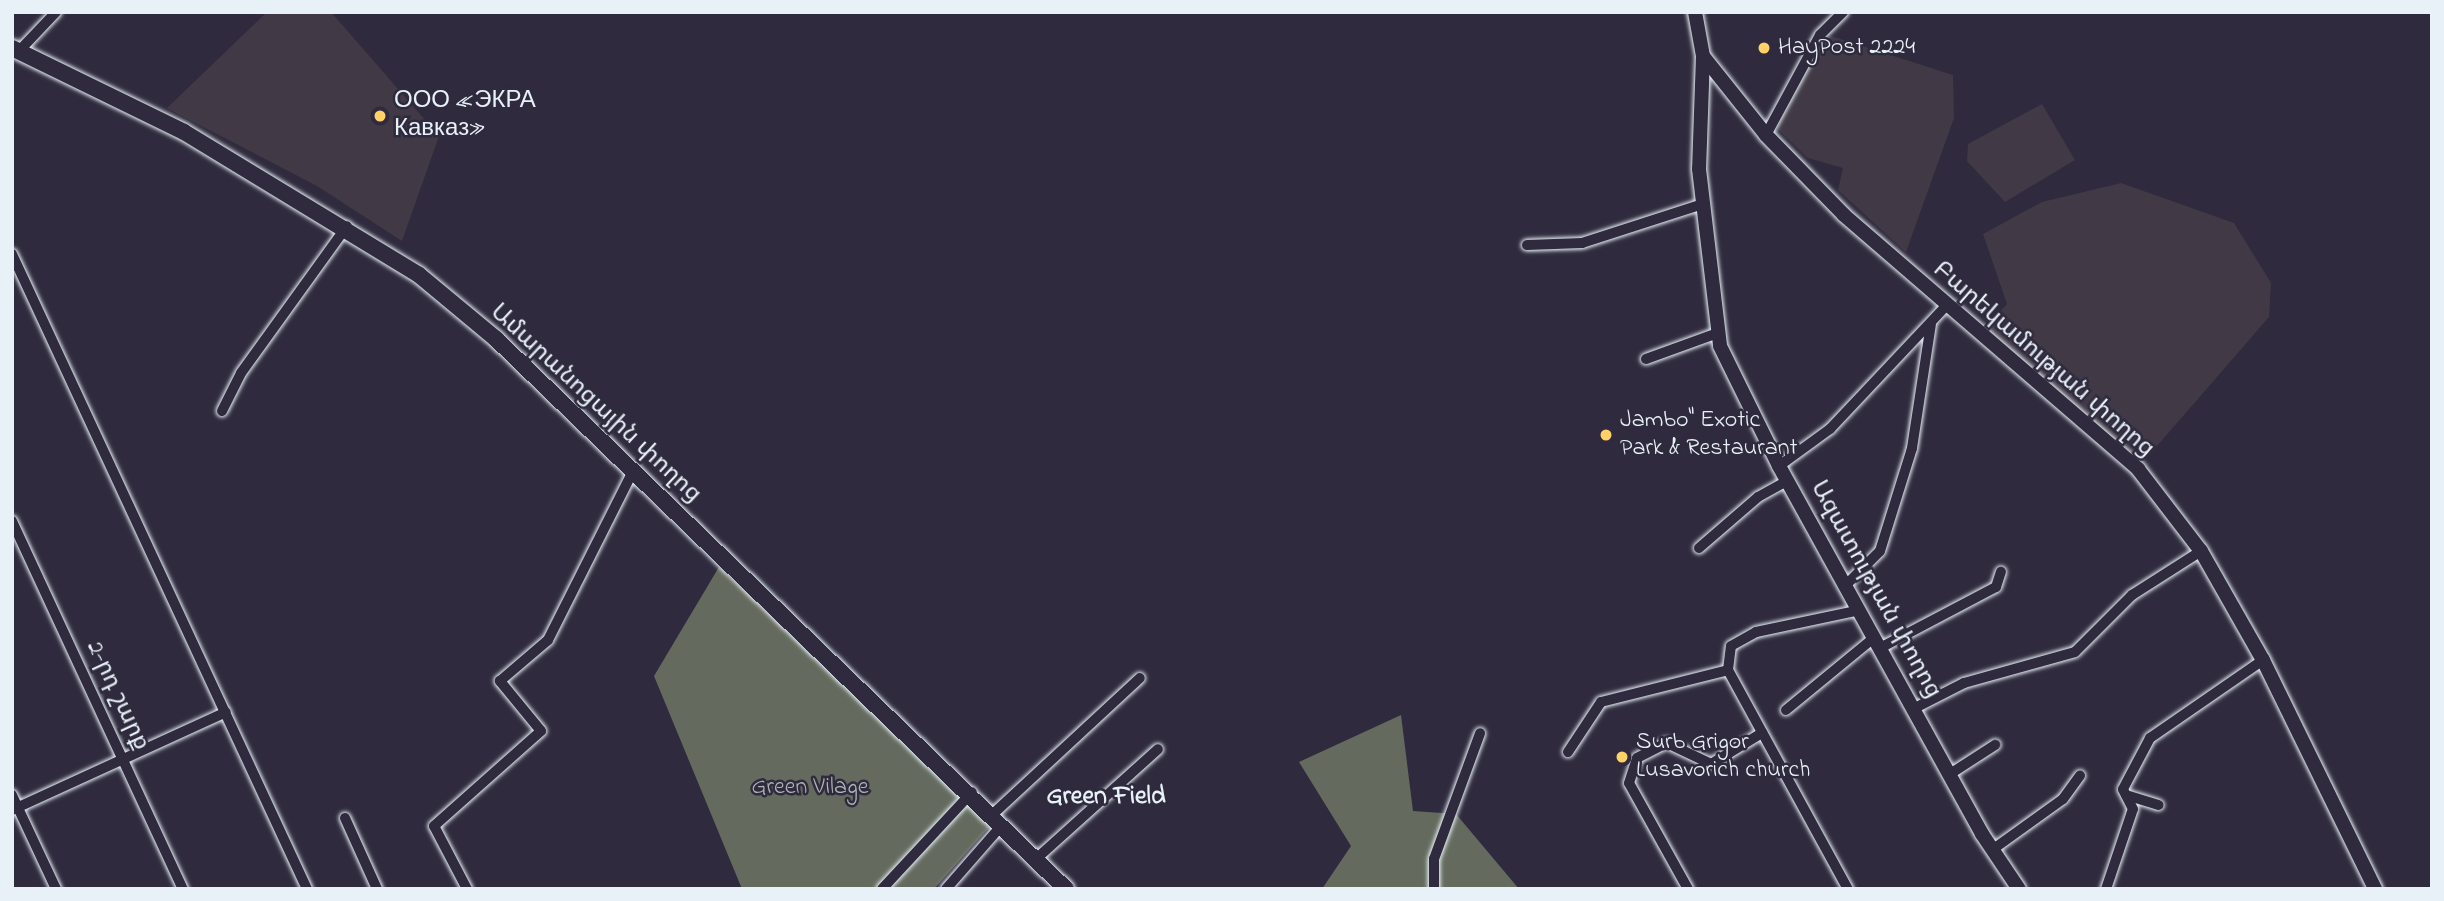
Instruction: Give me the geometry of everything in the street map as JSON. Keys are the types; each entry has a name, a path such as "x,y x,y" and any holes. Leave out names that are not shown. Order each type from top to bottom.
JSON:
{"main road":[{"name":"Ամարանոցային փողոց","path":"15,49 184,132 346,226 496,339 972,792 1066,889"}],"street":[{"path":"15,49 56,12"},
{"name":"Ազատության փողոց","path":"1695,12 1703,56 1703,204 1718,333 1779,467 1879,642 1992,850 2019,889"},
{"path":"1766,135 1819,35 1843,12"},
{"name":"Բարեկամության փողոց","path":"1703,56 1766,135 1945,307 2138,469 2201,551 2263,660 2375,889"},
{"path":"1527,244 1582,243 1703,204"},
{"path":"222,411 241,373 346,226"},
{"path":"12,254 307,889"},
{"path":"1779,467 1830,429 1945,307"},
{"path":"1845,586 1880,551 1912,448 1931,324"},
{"path":"1646,359 1718,333"},
{"path":"467,889 434,826 541,731 500,681 548,640 633,471"},
{"path":"1699,548 1758,497 1787,481"},
{"name":"2-րդ շարք","path":"12,521 183,889"},
{"path":"1915,708 1964,683 2075,652 2132,595 2201,551"},
{"path":"1786,710 1879,642 1996,587 2001,572"},
{"path":"1848,889 1728,670 1731,646 1756,632 1860,610"},
{"path":"2106,889 2133,809 2123,789 2150,738 2263,660"},
{"path":"1568,752 1601,702 1728,670"},
{"path":"946,889 998,819 1140,678"},
{"path":"15,809 226,712"},
{"path":"1434,889 1434,859 1480,733"},
{"path":"1688,889 1629,783 1637,758 1667,743 1711,764 1762,733"},
{"path":"1950,774 1995,745"},
{"path":"1037,859 1158,749"},
{"path":"1992,850 2063,799 2080,776"},
{"path":"882,889 972,792"},
{"path":"2126,794 2158,805"},
{"path":"12,795 15,809 56,889"},
{"path":"345,818 377,889"}],"shaded area":[{"path":"267,12 331,12 439,136 402,241 317,186 167,108"},
{"path":"1831,36 1953,75 1954,118 1906,252 1838,190 1843,168 1808,158 1777,128 1822,39"},
{"path":"2042,104 2075,160 2005,202 1967,161 1968,144"},
{"path":"2121,183 2234,223 2271,283 2269,317 2144,461 2078,413 1984,329 2007,304 1983,234 2042,202"}],"green space":[{"name":"Green Vilage","path":"719,567 992,824 934,889 742,889 654,676"},
{"path":"1401,715 1413,811 1456,814 1519,889 1322,889 1351,846 1299,762"}],"place":[{"name":"HayPost 2224","path":"1764,48"},
{"name":"ООО «ЭКРА Кавказ»","path":"380,116"},
{"name":"Jambo\" Exotic Park & Restaurant","path":"1606,435"},
{"name":"Surb Grigor Lusavorich church","path":"1622,757"}],"district":[{"name":"Green Field","path":"1106,798"}]}
